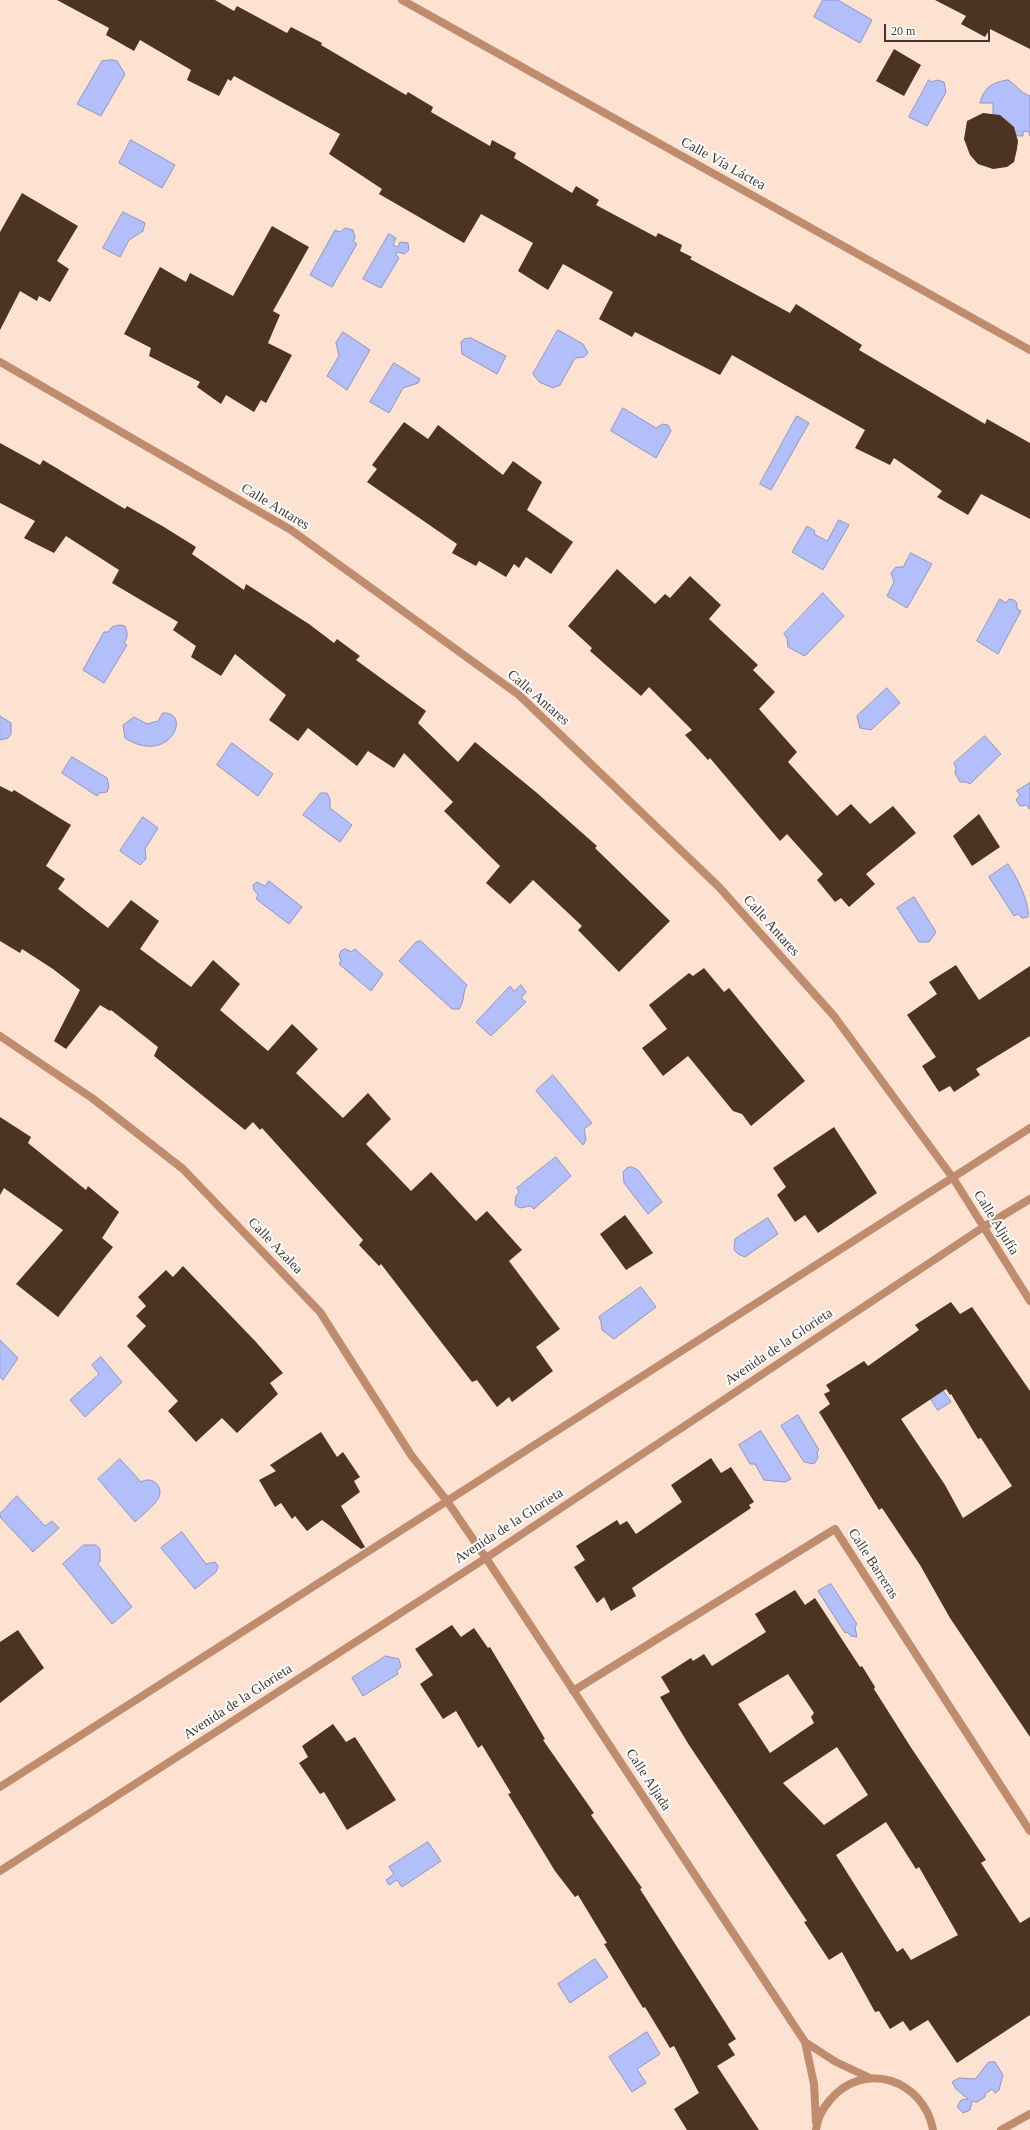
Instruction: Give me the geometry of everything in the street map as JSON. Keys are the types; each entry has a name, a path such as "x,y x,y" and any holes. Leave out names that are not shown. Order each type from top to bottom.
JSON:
{"street":[{"name":"Calle Vía Láctea","path":"402,0 1030,350"},
{"name":"Calle Antares","path":"0,362 291,530 519,695 719,887 834,1016 953,1178"},
{"name":"Calle Azalea","path":"0,1036 92,1098 183,1169 320,1312 411,1455 447,1501 469,1533"},
{"path":"0,1787 1030,1128"},
{"name":"Calle Aljufía","path":"953,1178 982,1228 1030,1301"},
{"name":"Avenida de la Glorieta","path":"0,1871 486,1558 982,1228 1030,1199"},
{"name":"Calle Barreras","path":"573,1691 835,1529 1030,1831"},
{"name":"Calle Aljada","path":"469,1533 805,2042"},
{"path":"805,2042 836,2062 870,2078 889,2080 907,2088 921,2100 931,2117 934,2130"},
{"path":"805,2042 814,2084 816,2129"},
{"path":"816,2129 823,2108 836,2093 852,2083 870,2078"},
{"path":"1001,2130 1030,2114"}],"water":[{"path":"823,0 838,0 872,20 860,43 814,17"},
{"path":"102,61 117,61 125,74 101,116 77,104"},
{"path":"929,80 932,82 937,80 944,82 946,92 927,126 909,117"},
{"path":"1008,80 1030,96 1030,136 1029,132 1023,131 1023,136 1010,133 993,117 993,103 980,103 984,93 990,86 998,82"},
{"path":"131,140 175,165 162,188 119,163"},
{"path":"123,212 145,223 143,231 129,240 120,257 103,248"},
{"path":"345,228 353,230 355,238 353,241 357,244 332,287 310,275 335,230 340,232"},
{"path":"389,234 396,238 393,245 398,247 400,242 408,243 409,250 404,254 398,252 396,255 399,258 381,288 363,279"},
{"path":"558,330 583,344 588,353 584,357 575,358 560,385 553,388 539,382 533,374"},
{"path":"343,332 370,350 347,390 327,376 339,356 336,343"},
{"path":"471,338 506,356 497,374 462,354 461,342 464,339"},
{"path":"394,363 420,379 418,383 403,388 389,413 370,402"},
{"path":"623,408 656,428 663,424 668,425 671,431 656,458 611,431"},
{"path":"797,416 809,423 771,490 760,484"},
{"path":"839,520 849,525 823,570 792,552 807,526 815,531 814,534 827,541"},
{"path":"911,553 932,564 907,608 887,596 894,582 891,573 896,567 903,567"},
{"path":"823,593 844,616 805,656 788,647 787,638 784,634"},
{"path":"1000,599 1006,603 1009,599 1014,600 1017,603 1017,609 1021,611 998,654 977,641"},
{"path":"120,625 125,626 126,628 127,637 124,643 127,645 104,683 83,670 104,632 108,632 112,627"},
{"path":"887,688 900,703 871,730 860,728 857,716"},
{"path":"163,713 172,715 176,720 176,728 172,736 165,742 154,746 141,745 125,738 123,725 134,717 147,724 158,721"},
{"path":"0,716 11,723 11,734 8,738 0,740"},
{"path":"985,736 1001,754 970,784 960,782 955,773 956,768 954,763"},
{"path":"232,743 273,774 258,796 217,765"},
{"path":"72,757 107,778 109,787 107,792 99,793 97,796 62,773"},
{"path":"1030,783 1029,809 1027,805 1020,806 1016,800 1020,795 1017,791"},
{"path":"321,793 327,793 330,799 330,808 352,825 340,842 303,815"},
{"path":"143,817 158,828 145,849 146,859 140,865 120,851"},
{"path":"1008,864 1025,897 1028,917 1022,918 1018,914 1014,916 989,877"},
{"path":"269,881 302,907 289,924 256,899 258,895 254,890 253,885 257,882 265,886"},
{"path":"914,897 936,932 929,942 919,942 897,908"},
{"path":"421,941 467,985 459,1009 452,1009 399,961 416,942"},
{"path":"346,949 351,952 355,949 383,974 371,991 339,964 341,961 339,955 341,951"},
{"path":"521,985 526,992 521,998 526,1002 491,1036 476,1022 510,986 514,991"},
{"path":"553,1075 592,1123 584,1129 586,1140 583,1145 536,1091"},
{"path":"556,1157 571,1176 534,1209 530,1206 520,1208 515,1205 516,1196 519,1192 517,1188"},
{"path":"632,1167 638,1170 662,1202 648,1214 624,1183 623,1172 627,1168"},
{"path":"768,1218 778,1234 745,1257 738,1254 734,1250 735,1239"},
{"path":"641,1287 656,1307 614,1339 602,1330 599,1317"},
{"path":"0,1340 18,1358 3,1380 0,1377"},
{"path":"101,1357 122,1382 85,1417 70,1400 99,1374 92,1365"},
{"path":"912,1370 929,1370 951,1402 938,1410"},
{"path":"798,1415 819,1450 817,1452 818,1458 814,1464 804,1462 781,1426"},
{"path":"761,1431 791,1479 785,1482 764,1480 755,1464 750,1464 739,1445"},
{"path":"120,1459 141,1482 145,1480 153,1481 160,1490 160,1495 156,1502 135,1522 98,1479"},
{"path":"17,1496 45,1526 52,1521 59,1528 33,1552 0,1517 0,1514"},
{"path":"182,1532 206,1564 215,1562 218,1566 216,1572 195,1589 161,1548"},
{"path":"84,1545 96,1545 100,1549 100,1561 98,1564 132,1607 112,1624 63,1564"},
{"path":"831,1584 857,1624 855,1627 857,1637 851,1636 847,1632 845,1633 818,1591"},
{"path":"386,1656 399,1659 401,1667 397,1671 398,1674 363,1696 352,1678"},
{"path":"428,1842 441,1861 402,1887 397,1880 389,1885 386,1880 394,1874 389,1867"},
{"path":"595,1959 608,1977 570,2003 558,1984"},
{"path":"647,2032 660,2054 637,2069 646,2083 632,2092 609,2057"},
{"path":"989,2062 995,2062 1003,2075 999,2090 995,2093 992,2089 985,2094 985,2097 977,2102 972,2101 970,2110 963,2113 957,2107 961,2100 968,2099 956,2089 952,2082 959,2078 975,2079"}],"building":[{"path":"57,0 215,0 234,11 237,6 287,33 291,27 322,43 321,45 406,95 408,92 433,107 431,112 490,146 492,140 516,153 514,158 572,193 576,186 599,200 596,205 656,237 658,233 682,245 680,251 692,257 690,259 790,313 796,304 862,345 859,350 985,424 987,419 1030,443 1030,519 981,494 968,515 937,497 942,491 894,458 890,465 855,448 865,430 732,355 720,375 635,332 632,337 599,319 613,292 563,264 548,290 518,271 533,243 481,214 464,243 379,194 382,189 329,154 340,134 234,76 231,81 228,79 219,96 187,80 191,70 140,40 134,51 106,35 109,28"},
{"path":"935,0 1030,0 1030,49 990,29 985,37 961,24 966,16"},
{"path":"894,49 921,65 904,96 876,81"},
{"path":"983,113 1000,115 1014,127 1018,141 1017,149 1014,162 1007,167 993,169 978,164 970,155 964,139 967,121"},
{"path":"22,193 78,226 57,261 69,269 50,302 39,296 37,301 20,291 0,330 0,232"},
{"path":"272,226 309,247 273,311 280,315 268,343 292,355 266,403 261,400 254,412 226,395 221,404 197,387 200,382 149,356 151,348 124,334 160,267 186,282 190,273 233,296"},
{"path":"404,422 428,439 438,425 503,475 513,461 542,482 527,510 573,542 551,574 526,557 519,568 514,564 506,577 479,561 476,566 452,553 457,544 367,482 377,469 372,465"},
{"path":"0,443 40,465 43,460 125,509 127,506 164,527 196,547 192,554 244,590 246,584 309,624 334,643 337,639 360,656 356,660 426,711 418,723 458,762 475,742 537,793 597,846 595,848 670,921 619,972 578,930 582,926 533,880 510,904 486,883 500,866 444,811 453,802 404,753 394,768 368,751 357,766 308,728 298,741 269,720 286,695 235,654 221,676 191,657 196,646 173,630 178,622 112,583 119,570 66,536 54,553 24,538 35,521 0,503"},
{"path":"617,569 655,604 665,594 670,598 690,576 721,605 709,619 758,665 753,670 775,692 759,709 797,752 788,762 837,816 851,804 870,824 893,806 916,833 866,874 875,884 849,907 841,898 835,902 817,880 823,874 787,834 780,841 710,758 708,760 685,735 692,730 649,687 641,696 590,651 592,648 568,626"},
{"path":"0,786 12,792 14,790 71,825 46,866 65,879 58,889 108,928 131,900 159,921 140,949 191,987 213,960 240,984 220,1010 268,1051 292,1024 318,1049 296,1073 343,1118 368,1093 391,1119 366,1144 411,1191 431,1172 476,1221 487,1211 522,1250 509,1261 560,1329 536,1347 553,1371 512,1402 509,1397 497,1407 477,1380 472,1382 381,1264 379,1266 359,1245 363,1240 262,1128 260,1130 253,1122 245,1130 154,1056 158,1047 111,1010 110,1011 100,1005 66,1049 54,1041 80,990 53,969 22,949 20,953 0,941"},
{"path":"979,814 1000,847 972,866 953,836"},
{"path":"956,965 979,1000 1030,966 1030,1036 976,1069 980,1075 954,1092 950,1086 939,1092 922,1066 936,1057 907,1015 937,994 929,982"},
{"path":"704,968 724,992 729,988 805,1081 751,1126 742,1114 733,1111 688,1056 663,1076 642,1048 667,1029 649,1005 689,973 693,976"},
{"path":"0,1117 31,1137 28,1143 86,1190 88,1186 119,1212 102,1238 113,1247 58,1317 16,1284 63,1230 4,1188 0,1195"},
{"path":"834,1127 877,1193 818,1233 805,1215 795,1222 777,1195 786,1187 773,1168"},
{"path":"625,1215 653,1253 626,1270 600,1234"},
{"path":"183,1266 256,1342 283,1373 270,1383 278,1394 237,1433 222,1418 196,1442 168,1411 178,1401 127,1346 146,1326 136,1316 146,1306 138,1297 166,1270 173,1277"},
{"path":"951,1302 960,1314 972,1307 1030,1391 1030,1737 950,1618 920,1565 882,1508 879,1510 819,1412 830,1404 824,1394 830,1391 826,1385 864,1361 868,1366 919,1330 915,1325","holes":["946,1389 950,1395 951,1394 978,1439 981,1438 1012,1486 963,1518 945,1485 901,1419"]},
{"path":"321,1432 337,1457 343,1452 360,1477 354,1481 360,1492 341,1506 365,1547 361,1549 322,1520 307,1531 295,1516 292,1519 281,1503 275,1507 259,1480 276,1471 270,1465"},
{"path":"711,1458 721,1473 731,1467 754,1502 749,1505 751,1508 632,1588 636,1596 611,1611 604,1597 597,1603 574,1567 585,1560 576,1546 617,1520 620,1525 627,1521 636,1534 682,1502 671,1485"},
{"path":"795,1590 805,1605 815,1598 860,1667 862,1666 875,1687 874,1689 910,1746 986,1860 981,1863 1020,1923 1030,1917 1030,2015 957,2063 928,2020 910,2031 903,2021 890,2029 879,2011 875,2012 842,1952 829,1960 804,1922 807,1921 689,1745 660,1697 670,1692 661,1677 691,1658 693,1661 704,1654 712,1666 766,1632 755,1614","holes":["788,1674 814,1713 811,1717 814,1723 770,1753 738,1704","837,1747 868,1795 824,1825 783,1783","886,1822 916,1869 919,1867 958,1935 911,1960 903,1948 897,1952 836,1855"]},
{"path":"452,1625 461,1637 474,1628 488,1648 490,1647 545,1739 543,1740 594,1813 591,1815 642,1888 640,1889 736,2039 728,2044 735,2055 717,2066 759,2130 687,2130 674,2109 699,2093 674,2046 670,2048 645,2007 643,2008 604,1944 607,1943 578,1895 575,1897 555,1871 508,1794 511,1793 482,1745 478,1748 456,1711 443,1719 420,1684 433,1675 415,1649"},
{"path":"18,1630 44,1668 0,1703 0,1642"},
{"path":"333,1724 346,1742 355,1737 396,1800 347,1830 324,1792 320,1794 299,1763 308,1757 302,1746"}]}
